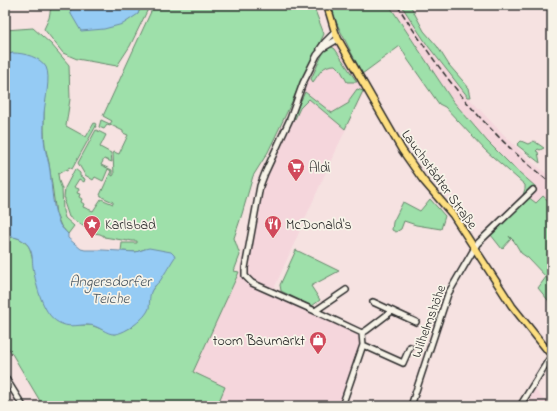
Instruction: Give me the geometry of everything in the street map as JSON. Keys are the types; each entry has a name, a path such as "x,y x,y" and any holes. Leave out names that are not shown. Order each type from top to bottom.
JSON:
{"main road":[{"name":"Lauchstädter Straße","path":"327,5 338,40 402,150 423,180 453,215 512,306 552,356"}],"street":[{"path":"335,32 325,42 303,83 290,119 260,186 245,268 245,276 252,283 362,333"},
{"path":"317,55 324,48 338,40"},
{"path":"552,66 552,76"},
{"name":"Wilhelmshöhe","path":"411,406 448,294 477,244 533,190"},
{"path":"314,311 346,290"},
{"path":"373,302 416,322"},
{"path":"362,333 392,311"},
{"path":"342,406 363,345 362,333"},
{"path":"363,345 403,363 410,347"},
{"path":"520,406 552,356"},
{"path":"5,377 23,406"}],"shaded area":[{"path":"389,5 401,5 428,46 468,97 532,162 552,178 552,204 543,196 536,203 528,197 536,187 487,141 452,100"},
{"path":"335,32 366,88 333,156 273,291 362,333 363,345 345,406 217,406 225,387 193,372 239,272 260,186 303,83 323,48"},
{"path":"535,389 544,401 552,396 552,406 523,406"}],"green space":[{"path":"47,5 70,5 71,14 138,14 141,5 150,5 130,46 117,66 77,59 63,53 44,29 49,18 51,7"},
{"path":"154,5 313,5 324,34 268,152 253,176 234,238 240,255 234,271 239,272 193,372 225,387 217,406 43,406 5,342 5,240 8,237 15,237 28,245 32,257 38,289 78,325 91,325 114,334 132,327 139,320 151,291 156,285 145,249 136,252 121,251 122,243 137,243 137,241 104,237 100,234 94,233 69,217 64,198 65,188 75,169 80,173 80,176 85,179 84,182 79,179 74,187 79,189 77,193 80,194 79,197 82,199 81,202 84,204 83,207 93,211 101,199 113,204 113,202 100,195 111,171 108,169 103,181 95,177 93,180 85,175 78,163 96,130 106,135 100,147 111,153 112,162 104,159 101,165 112,170 112,176 114,175 113,154 114,152 119,154 128,135 111,125 107,125 104,129 99,127 101,120 110,124 112,121 103,116"},
{"path":"330,5 389,5 452,100 487,141 536,187 534,186 523,195 525,185 485,150 445,107 439,104 400,46 362,74 337,24"},
{"path":"401,5 410,5 424,31 437,46 449,65 469,88 471,97 468,97 428,46"},
{"path":"33,28 51,44 69,65 70,99 66,126 86,137 94,123 96,124 72,169 69,167 67,171 65,170 58,174 62,189 63,211 65,218 74,226 68,234 61,226 56,214 49,163 45,146 44,110 13,53 5,55 5,30"},
{"path":"327,47 332,47 335,49 357,82 347,82 341,71 335,65 331,65 324,68 313,82 311,79"},
{"path":"357,89 363,91 345,129 309,99 300,108 295,119 293,117 305,92 332,113 349,103 349,100"},
{"path":"521,141 528,144 534,141 544,148 536,151 538,152 540,163 517,145"},
{"path":"543,196 552,204 552,305 538,288 546,277 528,258 521,253 514,241 509,236 511,239 502,249 491,235 501,226 499,224 528,197 536,203"},
{"path":"430,199 445,216 441,229 416,225 404,221 401,229 396,232 392,230 393,222 403,202 420,211"},
{"path":"296,250 339,271 311,286 320,300 312,306 281,291 280,285"}],"water":[{"path":"70,5 141,5 138,14 123,24 104,29 81,31 71,14"},
{"name":"Angersdorfer Teiche","path":"13,53 36,58 46,67 48,83 44,113 44,143 50,168 55,212 60,225 68,234 68,238 81,249 85,250 136,252 149,248 171,252 175,257 160,281 152,290 147,312 140,320 125,331 112,334 92,325 72,326 55,321 45,308 38,291 34,274 32,254 29,246 24,241 15,237 8,237 5,240 5,55"}],"railway":[{"path":"397,5 419,39 455,88 509,147 552,184"},
{"path":"545,406 552,401"}],"place":[{"name":"Aldi","path":"296,182"},
{"name":"Karlsbad","path":"92,239"},
{"name":"McDonald's","path":"273,239"},
{"name":"toom Baumarkt","path":"318,355"}]}
